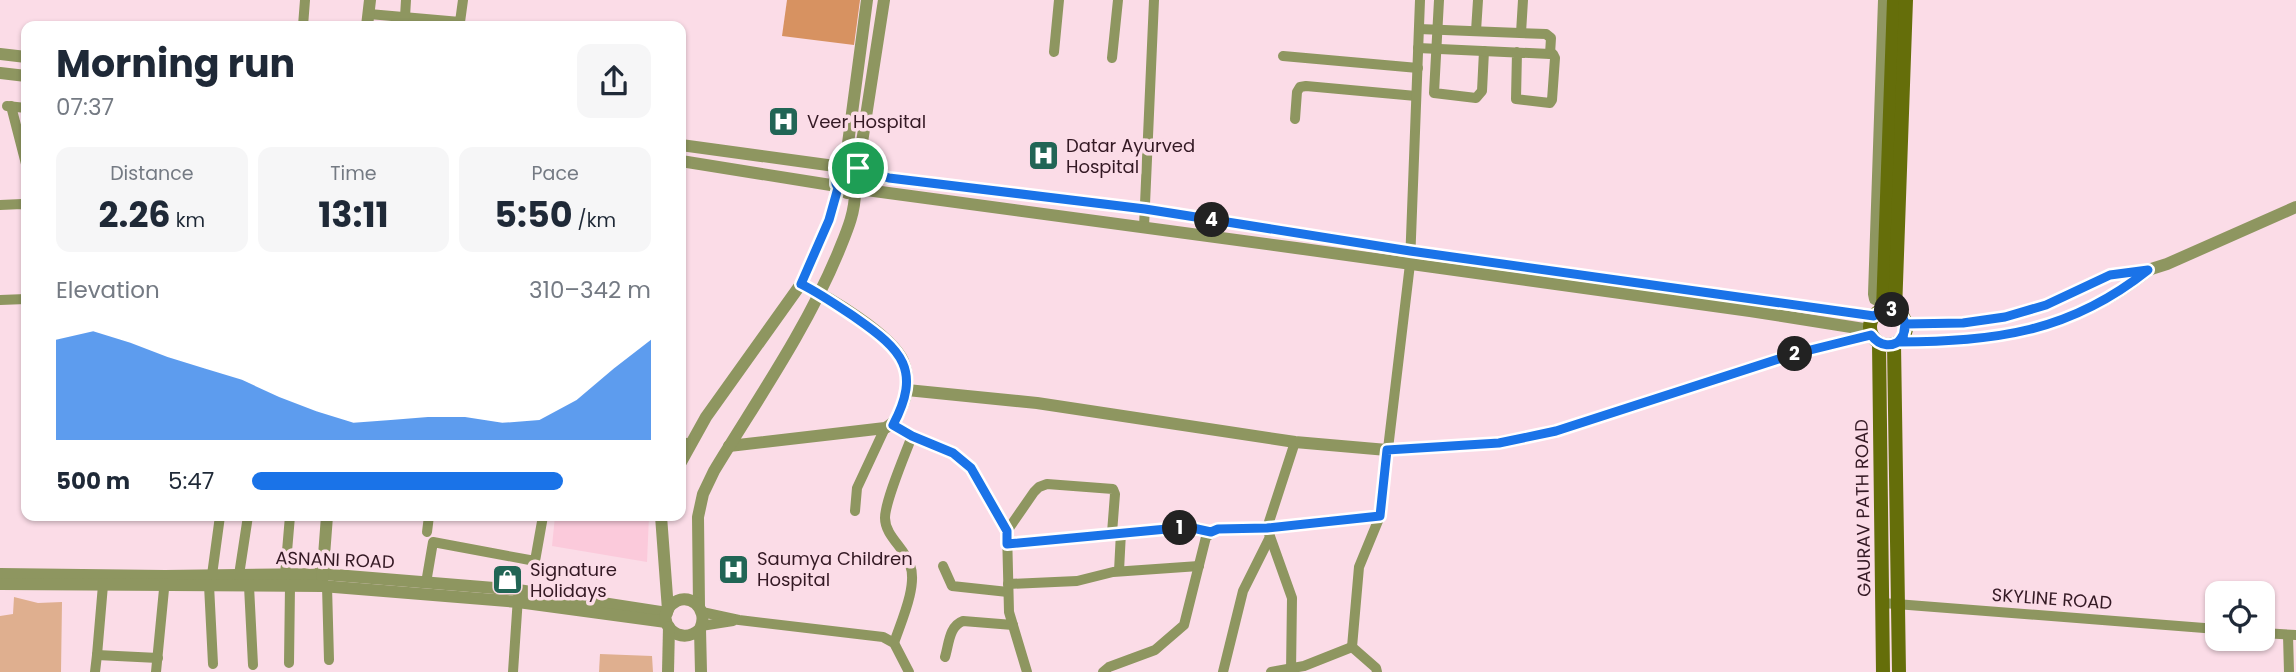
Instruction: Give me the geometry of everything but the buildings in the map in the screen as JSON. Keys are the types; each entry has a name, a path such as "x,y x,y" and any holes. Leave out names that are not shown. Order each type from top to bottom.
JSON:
{"main road":[{"name":"GAURAV PATH ROAD","path":"1883,672 1883,326 1894,0"},
{"name":"GAURAV PATH ROAD","path":"1899,672 1899,604 1883,326 1906,0"},
{"path":"1883,326 1901,315 1905,324"}],"street":[{"path":"303,21 305,0"},
{"path":"370,0 368,20 405,17 449,21"},
{"path":"405,17 406,0"},
{"path":"460,21 463,0"},
{"path":"701,672 700,506 714,471 821,294 850,223 857,191 863,182 851,168 867,0"},
{"path":"851,168 884,0"},
{"path":"1054,52 1059,0"},
{"path":"1112,58 1118,0"},
{"path":"1144,226 1154,0"},
{"path":"1352,647 1359,567 1380,516 1410,257 1420,0"},
{"path":"1438,0 1434,93 1476,98 1482,91 1483,51"},
{"path":"1476,31 1478,0"},
{"path":"1521,33 1523,0"},
{"path":"1883,326 1874,294 1884,0"},
{"path":"1419,29 1551,36 1550,54"},
{"path":"1418,48 1436,48 1483,51 1517,52 1550,54 1555,58 1552,100 1548,103 1516,99 1517,52"},
{"path":"0,54 21,56"},
{"path":"1283,56 1418,68"},
{"path":"0,74 21,76"},
{"path":"1295,119 1297,92 1300,87 1416,96"},
{"path":"21,107 8,106 21,148"},
{"path":"686,146 851,168 889,178 1145,209 1410,257 1750,311 1883,326 1956,341 2049,325 2091,308 2123,290 2148,270"},
{"path":"686,162 837,187 846,193 857,191 1410,257"},
{"path":"686,443 801,284 829,220 837,187 836,175 851,168"},
{"path":"0,205 21,204"},
{"path":"1905,324 1963,323 2005,317 2046,305 2110,275 2148,270 2296,207"},
{"path":"801,284 821,294 885,338 902,359 906,372 907,390 902,408 857,488 855,510"},
{"path":"0,301 21,300"},
{"path":"2005,317 2009,334"},
{"path":"907,390 1037,403 1295,442 1387,450 1499,443 1556,431 1883,326"},
{"path":"729,446 889,427 953,453 971,468 1007,531 1009,612 1027,672"},
{"path":"894,643 908,599 912,576 910,562 888,531 885,515 912,436"},
{"path":"1223,672 1243,591 1269,532 1295,442"},
{"path":"1007,531 1034,492 1046,484 1113,489 1119,572"},
{"path":"1102,672 1155,650 1184,625 1206,537 1211,532 1218,529 1269,532 1380,516"},
{"path":"213,664 211,580 219,521"},
{"path":"239,575 247,521"},
{"path":"289,663 287,580 290,521"},
{"path":"327,521 324,582 329,660"},
{"path":"427,532 428,521"},
{"path":"426,583 433,542 535,561 542,521"},
{"path":"661,521 668,672"},
{"path":"1007,544 1188,527 1211,532"},
{"path":"1269,532 1292,598 1291,670"},
{"path":"943,566 952,586 1008,588 1077,581 1119,572 1199,566"},
{"name":"ASNANI ROAD","path":"0,574 164,581"},
{"name":"ASNANI ROAD","path":"0,584 103,585 211,580 239,575 518,596"},
{"name":"ASNANI ROAD","path":"211,580 249,586 287,580"},
{"path":"156,672 164,581"},
{"name":"ASNANI ROAD","path":"324,582 426,583 667,618"},
{"path":"95,672 103,585"},
{"path":"249,586 253,665"},
{"path":"513,672 518,596"},
{"path":"667,618 677,601 682,600 694,602 701,609 740,620 883,637 894,643 909,672"},
{"name":"SKYLINE ROAD","path":"1883,603 2205,628"},
{"path":"667,618 672,632 684,637 690,636 701,627 740,620"},
{"path":"946,657 953,628 957,623 963,621 1013,625"},
{"path":"2289,672 2292,635"},
{"path":"1271,672 1304,666 1352,647"},
{"path":"1352,647 1376,668 1377,672"},
{"path":"97,655 158,658"}],"shaded area":[{"path":"787,0 860,0 854,45 782,36"},
{"path":"554,521 649,521 647,562 552,546"},
{"path":"14,597 38,603 62,602 61,672 0,672 0,616 13,614"},
{"path":"600,654 652,656 653,672 599,672"}],"place":[{"name":"Veer Hospital","path":"784,122"},
{"name":"Datar Ayurved Hospital","path":"1043,156"},
{"name":"Saumya Children Hospital","path":"734,569"},
{"name":"Signature Holidays","path":"507,580"}],"route":[{"path":"858,168 851,165 838,170 834,205 801,284 821,294 885,338 902,359 907,390 893,425 953,453 971,468 1007,531 1007,544 1188,527 1211,532 1218,529 1267,528 1380,516 1387,450 1499,443 1556,431 1794,354 1871,335 1880,344 1892,345 1903,338 1905,324 1963,323 2005,317 2046,305 2110,275 2148,270 2123,290 2091,308 2049,325 1995,338 1898,342 1903,338 1906,326 1905,324 1904,320 1901,315 1889,309 1874,316 1410,251 1145,209 889,178 858,168"}]}
